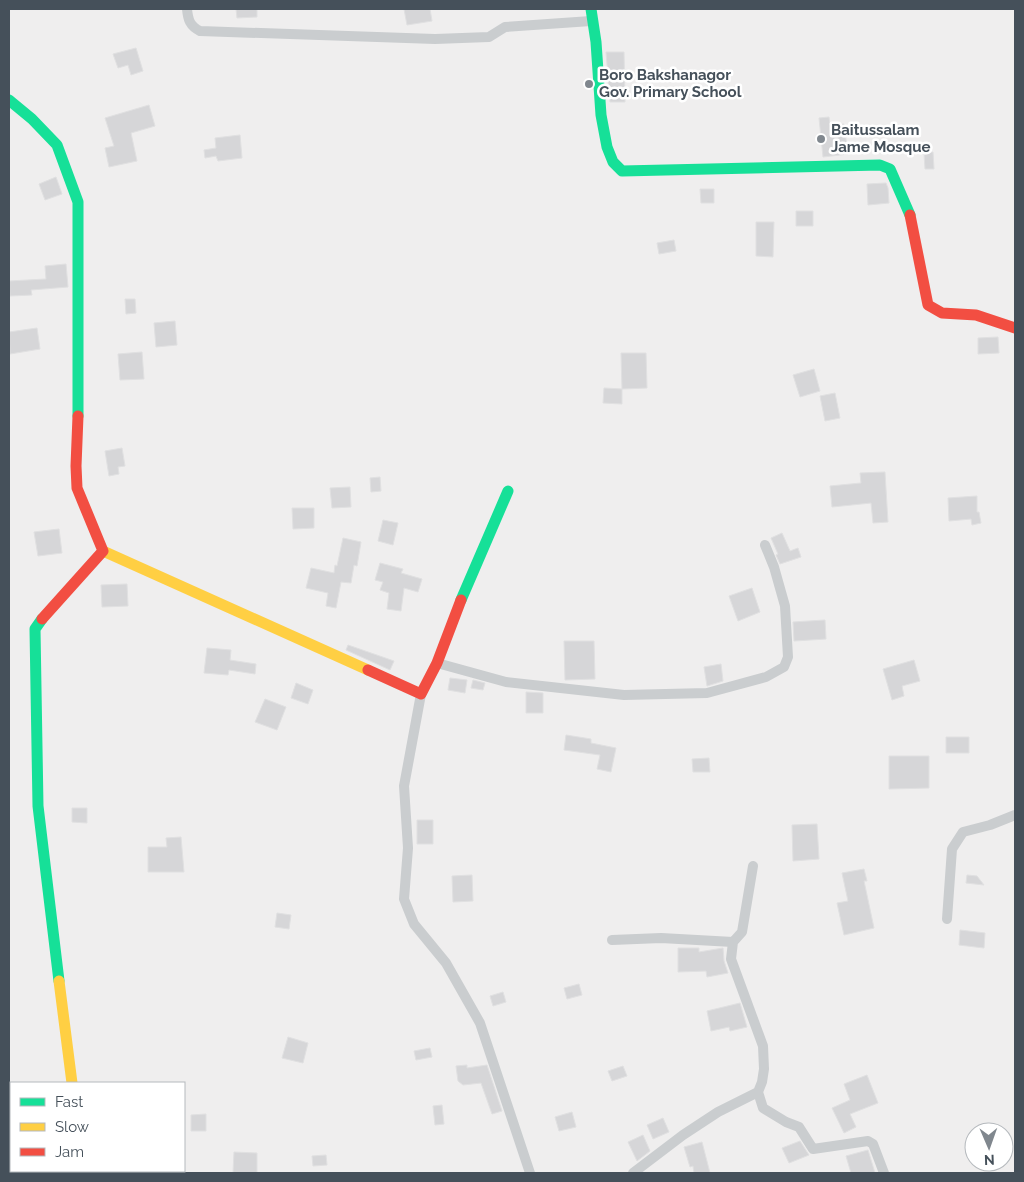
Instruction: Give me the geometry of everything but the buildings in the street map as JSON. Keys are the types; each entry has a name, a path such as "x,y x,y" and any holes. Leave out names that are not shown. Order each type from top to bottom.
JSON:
{"street":[{"path":"187,9 188,20 193,27 200,31 324,37 435,39 490,36 505,27 591,21"},
{"path":"590,9 596,42 601,115 607,148 613,162 622,171 880,165 890,169 911,218 928,305 942,313 976,315 1015,328"},
{"path":"9,100 32,119 57,144 78,202 77,488 103,551 421,694"},
{"path":"508,491 437,663 421,694 404,786 408,848 404,899 414,924 446,963 480,1022 530,1173"},
{"path":"437,663 506,682 624,695 707,692 766,677 784,667 788,657 785,606 774,567 765,545"},
{"path":"72,1082 38,806 36,629 47,612 103,551"},
{"path":"947,918 952,849 963,832 990,825 1015,815"},
{"path":"753,866 742,932 732,942 731,959 762,1046 763,1075 758,1092 763,1108 786,1122 799,1127 813,1149 868,1141 873,1144 884,1173"},
{"path":"612,940 661,938 732,942"},
{"path":"633,1173 683,1135 718,1112 758,1092"}],"traffic: fast":[{"path":"591,9 596,42 601,115 607,147 613,162 622,171 880,165 890,169 910,215"},
{"path":"9,100 32,119 57,145 78,202 78,416"},
{"path":"461,600 508,491"},
{"path":"42,619 35,629 38,806 59,981"}],"traffic: slow":[{"path":"103,551 368,670"},
{"path":"59,981 72,1082"}],"traffic: jam":[{"path":"910,215 928,305 942,313 976,315 1015,328"},
{"path":"42,619 103,551 77,488 78,416"},
{"path":"368,670 421,694 437,663 461,600"}],"place":[{"name":"Boro Bakshanagor Gov. Primary School","path":"589,84"},
{"name":"Baitussalam Jame Mosque","path":"821,139"}]}
